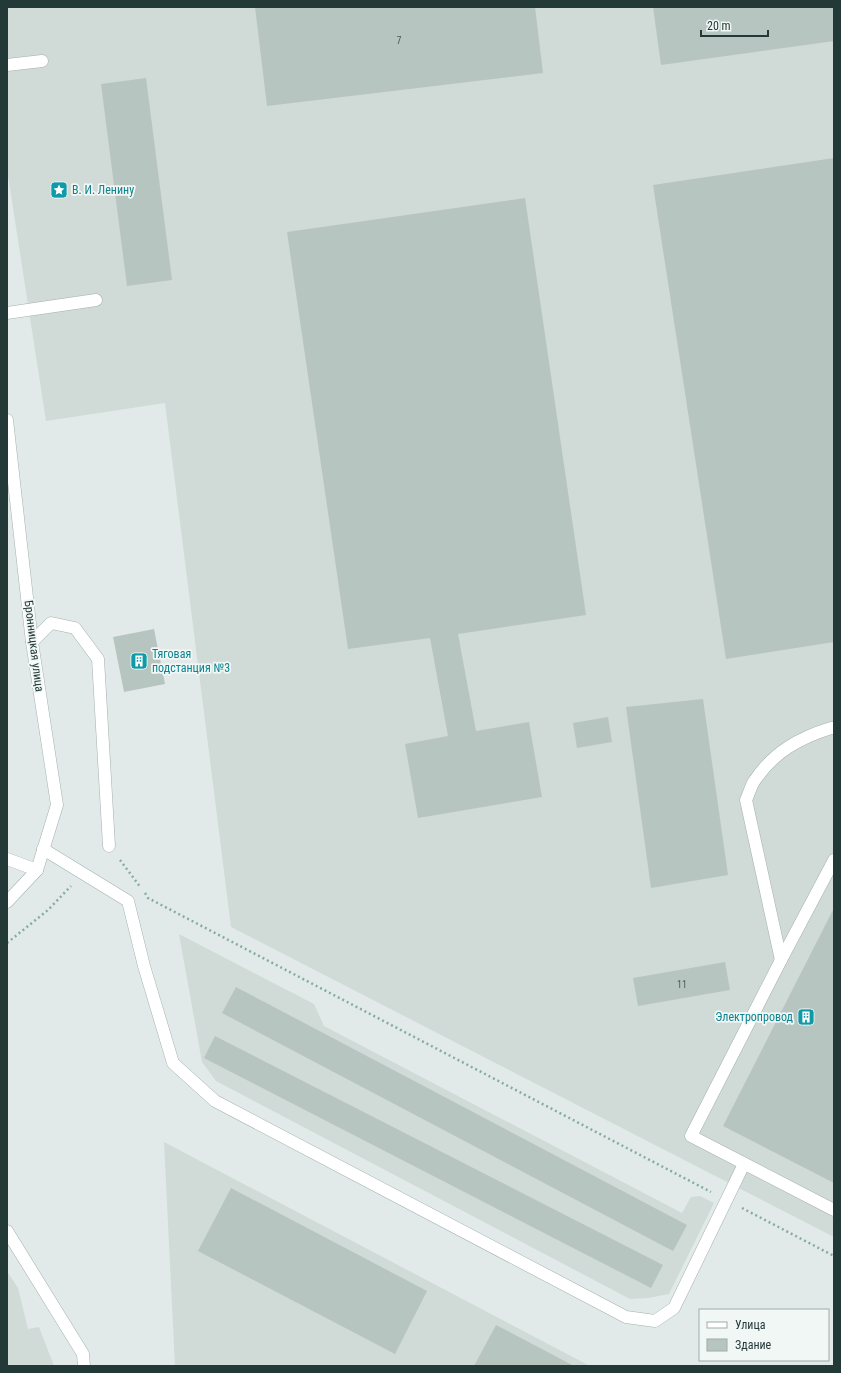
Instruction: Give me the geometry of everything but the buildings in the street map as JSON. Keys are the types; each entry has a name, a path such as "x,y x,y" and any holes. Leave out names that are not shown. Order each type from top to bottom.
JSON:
{"street":[{"path":"7,65 42,61"},
{"path":"7,313 96,300"},
{"name":"Бронницкая улица","path":"7,420 32,642 56,805 37,870"},
{"path":"32,642 51,623 75,628 98,659 110,846"},
{"path":"781,960 746,800 754,780 772,760 788,746 809,735 834,728"},
{"path":"43,849 128,901 144,966 173,1063 215,1102 626,1317 655,1321 674,1308 744,1164"},
{"path":"7,859 37,870 7,902"},
{"path":"834,860 691,1136 834,1210"},
{"path":"7,1231 83,1354 84,1366"}],"path":[{"path":"110,846 148,898 834,1256"},
{"path":"7,943 48,910 83,874"}],"shaded area":[{"path":"7,7 834,7 834,1237 231,927 165,403 46,421 7,169"},
{"path":"179,934 314,1004 324,1026 682,1213 691,1197 700,1196 714,1203 669,1294 648,1298 630,1299 216,1081 202,1062"},
{"path":"164,1142 590,1366 175,1366"},
{"path":"7,1271 18,1288 28,1329 39,1327 54,1366 7,1366"}],"place":[{"name":"В. И. Ленину","path":"59,190"},
{"name":"Тяговая подстанция №3","path":"139,661"},
{"name":"Электропровод","path":"806,1017"}]}
